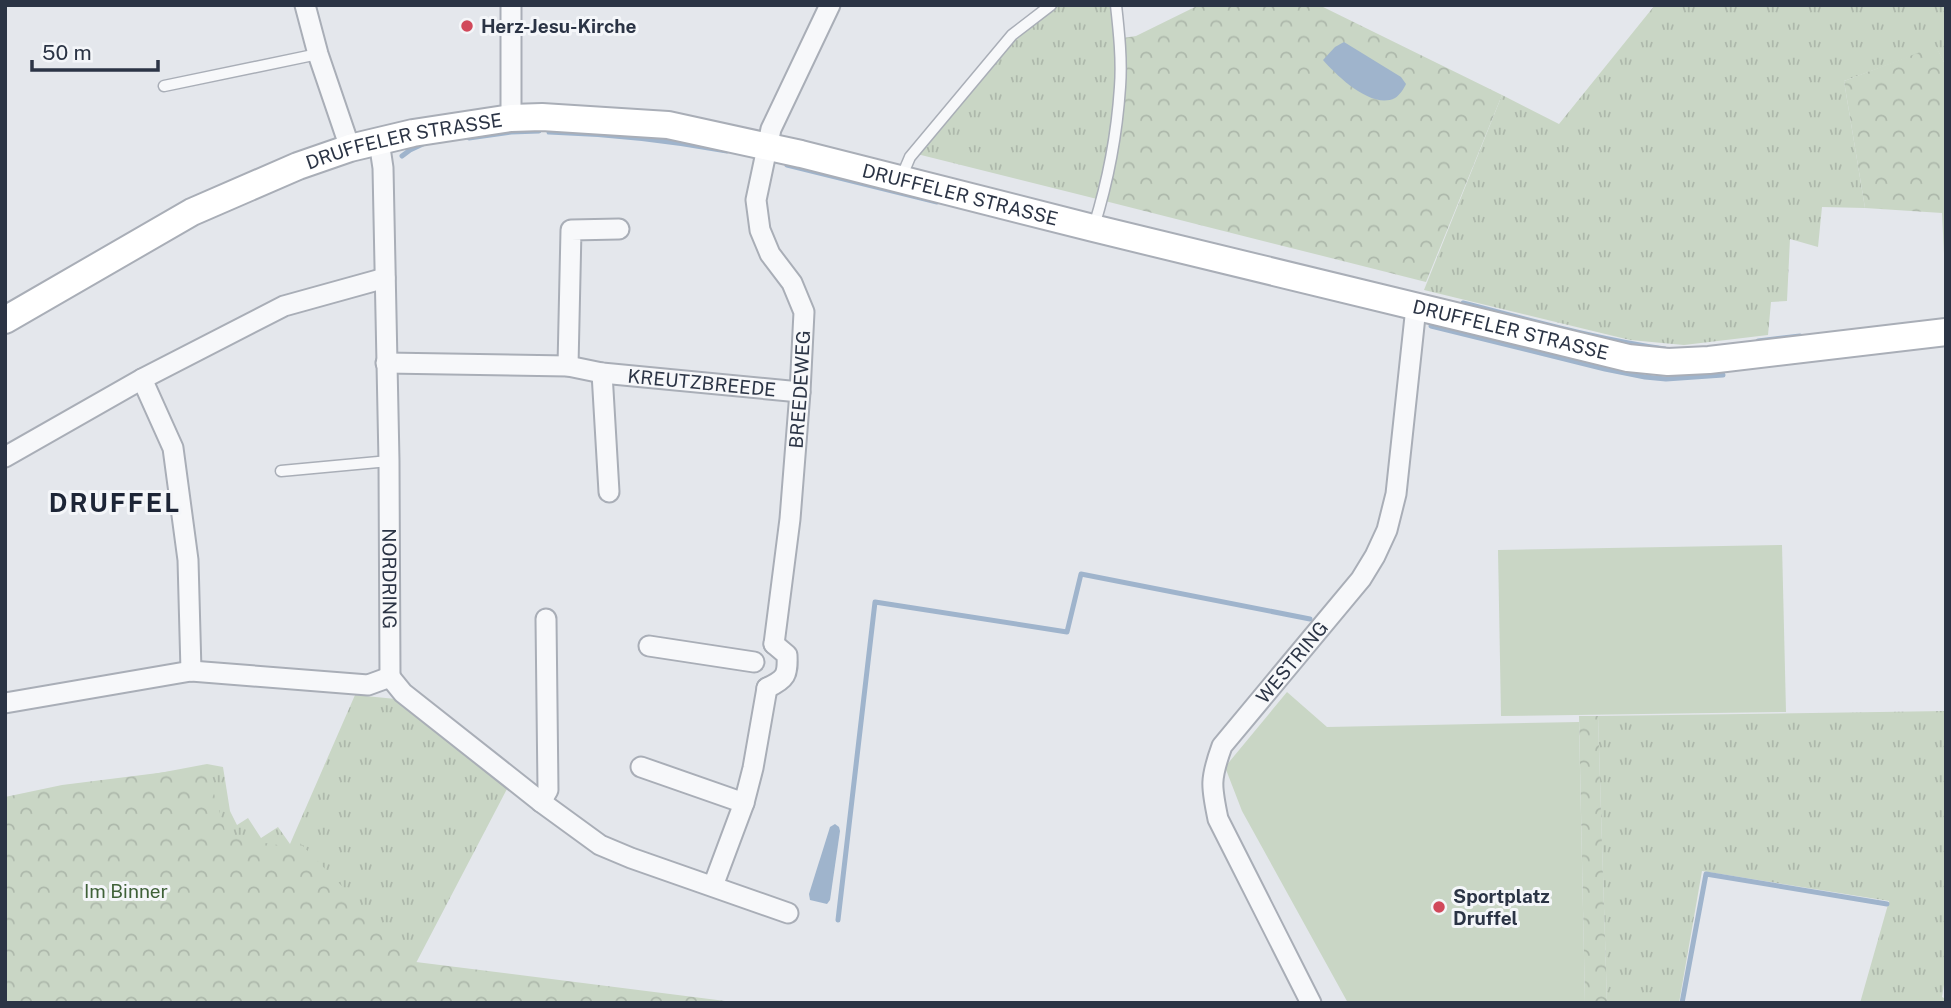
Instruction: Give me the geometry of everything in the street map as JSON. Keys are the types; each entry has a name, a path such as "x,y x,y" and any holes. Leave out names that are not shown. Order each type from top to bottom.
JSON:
{"street":[{"path":"305,5 318,54 350,148"},
{"path":"511,5 511,118"},
{"name":"BREEDEWEG","path":"774,644 790,519 804,312 792,283 769,254 760,230 756,200 776,117 830,5"},
{"name":"DRUFFELER STRASSE","path":"5,320 192,212 298,166 350,148 413,133 511,118 542,117 668,125 840,163 1093,228 1628,358 1668,362 1709,359 1946,332"},
{"name":"NORDRING","path":"379,141 383,168 386,278 390,677"},
{"path":"568,366 571,230 620,229"},
{"path":"5,457 142,379 284,306 386,278"},
{"name":"WESTRING","path":"1311,1003 1218,819 1212,772 1222,746 1361,579 1387,530 1396,494 1416,307"},
{"name":"KREUTZBREEDE","path":"386,363 568,366 603,373 800,392"},
{"name":"KREUTZBREEDE","path":"603,373 609,492"},
{"path":"142,379 173,448 188,560 191,671"},
{"path":"541,802 548,790 547,619"},
{"path":"774,644 787,655 788,670 781,681 766,688 757,678 754,662 762,649 774,644"},
{"path":"649,646 754,662"},
{"path":"5,703 191,671 368,685 390,677 403,693 600,845 788,913"},
{"path":"713,886 744,803 753,768 766,688"},
{"path":"641,767 744,803"}],"lane":[{"path":"900,179 910,157 1012,35 1051,5"},
{"path":"1093,228 1113,146 1120,86 1116,5"},
{"path":"164,86 318,54"},
{"path":"281,471 389,461"}],"green space":[{"path":"1110,5 1116,56 1116,86 1111,129 1097,199 917,154 1003,50 1027,27 1055,6"},
{"path":"1199,5 1319,5 1502,95 1426,282 1105,201 1123,38 1136,36"},
{"path":"1655,5 1946,5 1946,66 1936,47 1844,81 1865,208 1822,207 1818,247 1790,239 1787,301 1771,302 1768,335 1684,345 1630,340 1424,290 1502,95 1559,124"},
{"path":"1936,46 1946,66 1946,295 1942,213 1865,208 1844,81"},
{"path":"1782,545 1786,712 1501,716 1498,550"},
{"name":"Sportplatz Druffel","path":"1287,692 1327,727 1579,722 1585,1003 1348,1003 1242,811 1225,767"},
{"name":"Im Binner","path":"355,695 396,699 508,787 416,963 735,1003 5,1003 5,802 207,764 223,767 230,811 237,825 248,818 261,838 278,827 290,844"},
{"path":"1946,711 1946,972 1942,997 1946,999 1946,1003 1860,1003 1889,901 1702,871 1679,1003 1607,1003 1598,716"},
{"path":"1579,716 1598,716 1607,1003 1585,1003"},
{"name":"Im Binner","path":"206,767 227,837 291,847 295,838 416,962 741,1003 5,1003 5,797 62,785"}],"water":[{"path":"1344,42 1401,77 1406,84 1399,95 1386,100 1376,99 1356,90 1337,74 1323,60"},
{"path":"835,824 840,831 830,900 827,904 810,900 809,894 830,827"}],"waterway":[{"path":"469,138 539,131"},
{"path":"549,132 638,138 727,151"},
{"path":"402,156 425,143"},
{"path":"787,165 937,202"},
{"path":"1463,303 1588,335 1665,349"},
{"path":"1431,326 1645,377 1666,379 1723,375"},
{"path":"1758,341 1800,336"},
{"path":"838,920 875,602 1067,632 1081,574 1310,619"},
{"path":"1682,1003 1706,874 1887,904"}],"place":[{"name":"Herz-Jesu-Kirche","path":"467,26"},
{"name":"Sportplatz Druffel","path":"1439,907"}],"district":[{"name":"DRUFFEL","path":"115,502"}]}
